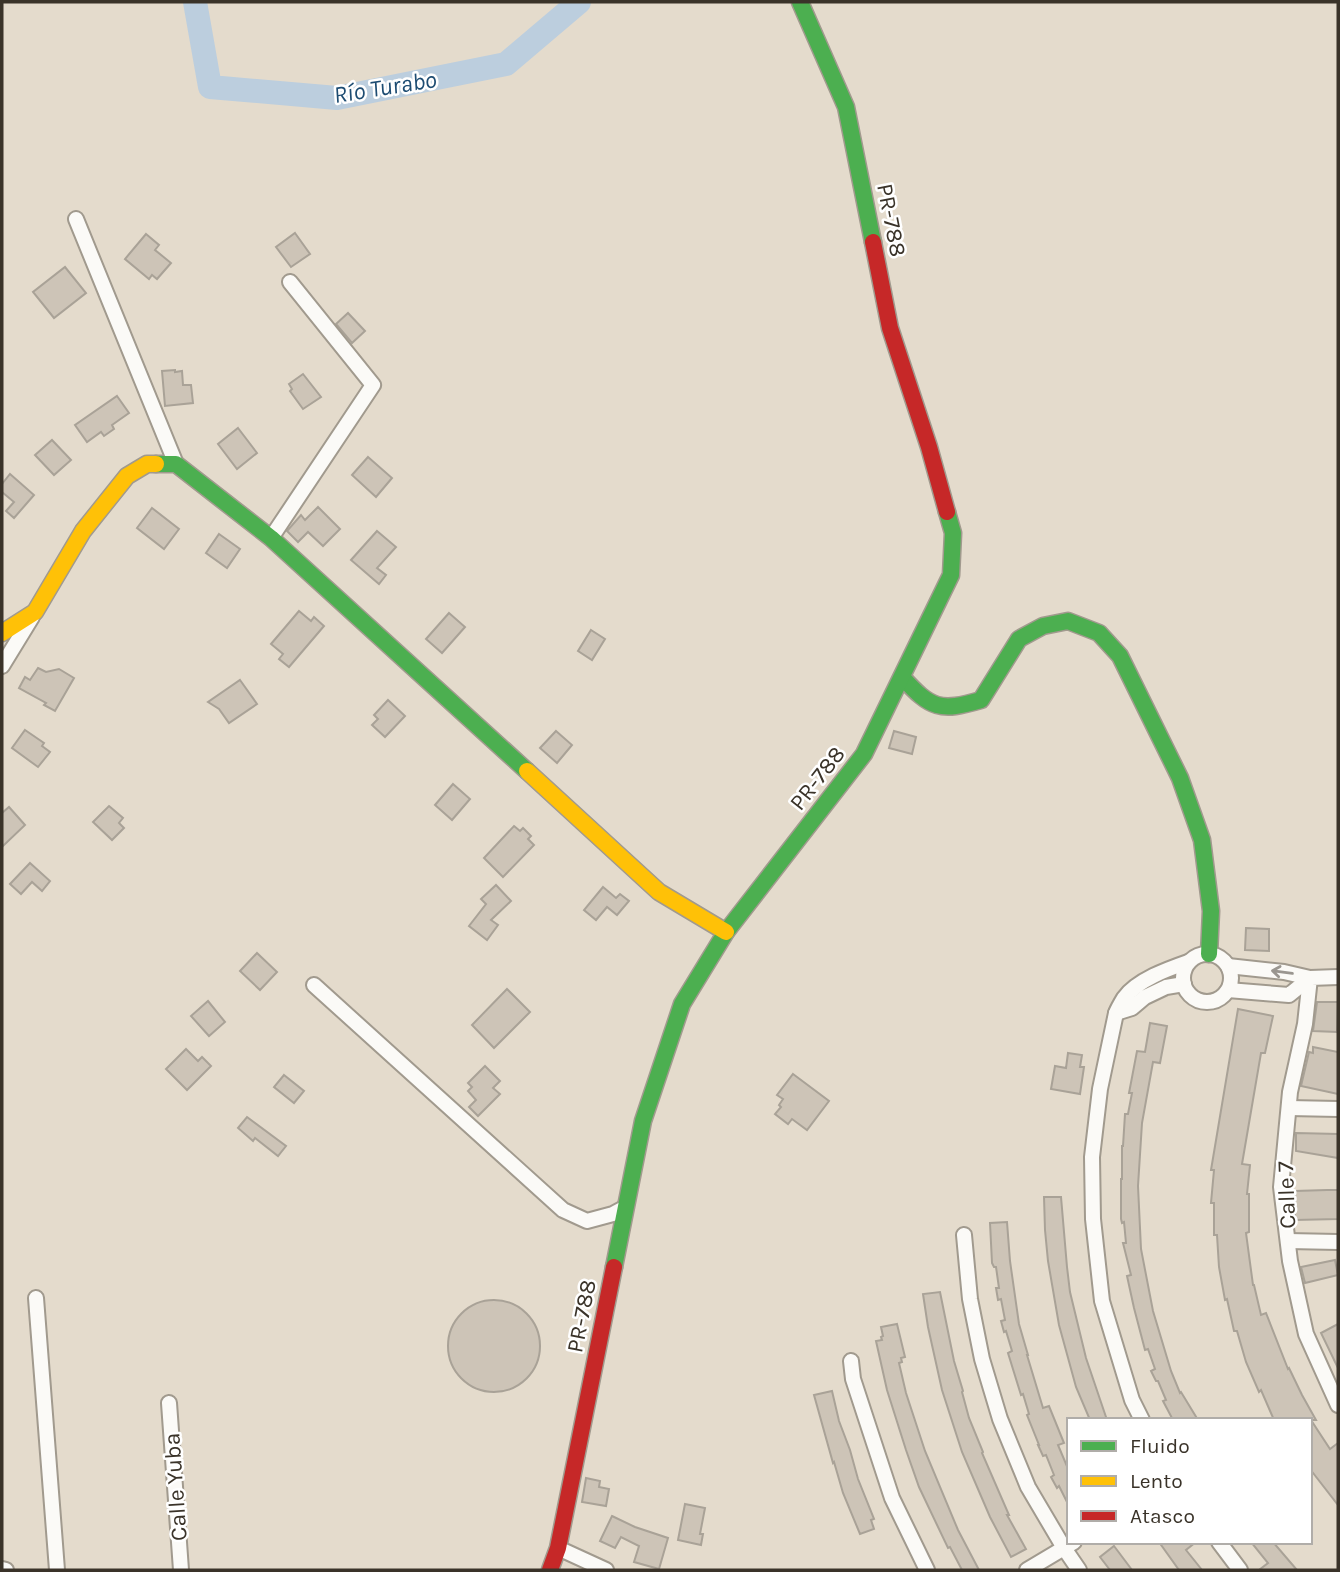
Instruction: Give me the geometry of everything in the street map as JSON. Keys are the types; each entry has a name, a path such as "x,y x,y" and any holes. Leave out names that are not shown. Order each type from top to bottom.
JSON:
{"street":[{"name":"PR-788","path":"550,1570 558,1548 643,1121 682,1004 726,932 864,754 951,575 953,533 929,447 890,328 846,107 800,2"},
{"path":"76,219 176,464 271,538 659,892 726,932"},
{"path":"271,538 373,386 290,282"},
{"path":"2,666 83,531 127,476 146,464 176,464"},
{"path":"2,633 35,612"},
{"path":"902,677 928,702 938,707 956,708 981,700 1019,639 1043,626 1068,621 1099,633 1120,656 1180,778 1202,841 1211,911 1209,954"},
{"path":"1142,991 1164,970 1188,962 1194,957 1209,954 1223,960 1228,966 1231,982 1228,990 1216,1000 1200,1001 1193,997 1184,984 1183,976 1188,962"},
{"path":"1228,966 1284,972 1310,978 1338,977"},
{"path":"1228,990 1289,995 1310,978"},
{"name":"Calle 7","path":"1310,978 1305,1024 1290,1092 1281,1187 1290,1261 1306,1334 1338,1405"},
{"path":"1141,1418 1132,1400 1101,1301 1093,1219 1092,1157 1100,1089 1115,1013 1125,996 1184,984"},
{"path":"314,985 563,1210 587,1221 626,1208"},
{"path":"1289,1108 1338,1109"},
{"path":"964,1235 977,1335 1000,1419 1028,1487 1067,1542"},
{"path":"1288,1241 1338,1242"},
{"path":"36,1298 57,1570"},
{"path":"850,1361 853,1379 892,1498 927,1570"},
{"name":"Calle Yuba","path":"169,1403 181,1570"},
{"path":"1220,1544 1240,1570"},
{"path":"1027,1570 1069,1545 1079,1570"},
{"path":"558,1548 607,1570"}],"building":[{"path":"295,233 310,254 291,267 276,247"},
{"path":"146,234 159,245 155,250 171,263 157,279 152,275 149,279 125,259"},
{"path":"65,267 86,293 54,318 33,292"},
{"path":"348,313 365,331 352,343 336,324"},
{"path":"162,371 182,371 183,385 191,385 193,403 165,406"},
{"path":"303,374 321,397 303,409 290,391 292,389 289,384"},
{"path":"117,396 129,413 112,425 114,429 104,436 101,432 87,442 75,425"},
{"path":"238,428 257,453 237,469 218,444"},
{"path":"52,440 71,460 54,475 35,455"},
{"path":"368,457 392,478 376,497 352,475"},
{"path":"10,474 34,495 14,518 6,511 14,502 2,492 2,484"},
{"path":"318,507 340,529 323,546 308,532 298,542 287,531 301,515 305,520"},
{"path":"152,508 179,529 164,549 137,528"},
{"path":"377,531 396,547 377,568 386,575 379,584 351,560"},
{"path":"219,534 240,549 227,568 206,553"},
{"path":"299,611 311,621 314,617 324,626 289,667 279,659 283,654 271,644"},
{"path":"449,613 465,627 442,653 426,639"},
{"path":"591,630 605,639 592,660 578,651"},
{"path":"38,668 46,672 59,669 74,678 55,711 19,688 25,677 30,680"},
{"path":"240,680 257,704 229,723 219,709 208,702"},
{"path":"388,700 405,716 385,737 372,725 378,719 374,715"},
{"path":"25,730 44,743 42,746 50,752 38,767 12,748"},
{"path":"556,731 572,745 557,763 540,748"},
{"path":"894,731 916,737 912,754 889,748"},
{"path":"453,784 470,799 452,820 435,805"},
{"path":"109,806 123,818 119,823 124,828 112,840 93,822"},
{"path":"9,807 25,825 2,847 2,813"},
{"path":"514,826 520,831 523,828 531,836 528,839 534,845 503,877 484,858"},
{"path":"30,863 50,881 42,891 32,882 21,894 10,884"},
{"path":"496,885 511,901 491,920 498,925 487,940 469,926 486,904 481,899"},
{"path":"603,887 616,898 620,894 629,901 617,915 607,907 596,920 584,910"},
{"path":"1246,928 1269,929 1269,951 1245,950"},
{"path":"257,953 277,972 260,990 240,971"},
{"path":"507,989 530,1012 494,1048 472,1025"},
{"path":"208,1001 225,1022 209,1036 191,1016"},
{"path":"1317,1002 1338,1002 1337,1032 1313,1031"},
{"path":"1238,1009 1273,1016 1265,1053 1261,1053 1242,1164 1250,1165 1247,1194 1249,1232 1246,1233 1253,1285 1261,1315 1266,1313 1288,1369 1316,1420 1273,1418 1246,1362 1237,1331 1234,1331 1227,1299 1225,1300 1217,1235 1214,1235 1214,1203 1211,1203 1214,1170 1211,1170"},
{"path":"1150,1023 1167,1026 1160,1063 1153,1062 1142,1123 1138,1186 1141,1249 1153,1311 1171,1371 1180,1393 1197,1418 1172,1418 1163,1401 1166,1400 1151,1371 1155,1369 1148,1349 1145,1350 1127,1276 1131,1275 1123,1243 1126,1243 1124,1222 1122,1223 1121,1219 1122,1146 1137,1051 1145,1052"},
{"path":"1313,1047 1338,1052 1338,1094 1301,1086 1309,1052 1313,1053"},
{"path":"186,1049 198,1061 202,1057 211,1066 187,1090 166,1069"},
{"path":"1068,1053 1082,1055 1080,1067 1084,1067 1080,1094 1051,1089 1055,1066 1066,1068"},
{"path":"485,1066 500,1081 493,1088 500,1094 478,1116 469,1107 476,1100 468,1091 472,1087 468,1083"},
{"path":"793,1074 829,1101 807,1130 792,1119 788,1124 775,1114 783,1099 777,1095"},
{"path":"284,1075 304,1091 294,1103 274,1087"},
{"path":"247,1117 286,1146 278,1156 238,1128"},
{"path":"1296,1133 1338,1134 1338,1158 1296,1151"},
{"path":"1338,1190 1338,1219 1295,1220 1295,1191"},
{"path":"1044,1197 1061,1197 1070,1292 1086,1358 1106,1418 1089,1418 1076,1387 1059,1325 1045,1230"},
{"path":"1007,1222 1019,1324 1043,1408 1049,1406 1064,1443 1058,1445 1067,1466 1067,1502 1051,1477 1054,1475 1046,1455 1043,1456 1038,1445 1008,1353 1012,1351 1001,1321 1005,1320 1001,1299 998,1300 996,1267 992,1263 990,1223"},
{"path":"1335,1260 1338,1275 1305,1283 1301,1267"},
{"path":"940,1292 969,1418 1007,1515 1026,1549 1011,1557 990,1517 962,1452 942,1390 923,1294"},
{"path":"494,1300 512,1304 526,1314 536,1328 540,1346 536,1364 526,1378 512,1388 494,1392 476,1388 462,1378 452,1364 448,1346 452,1328 462,1314 476,1304"},
{"path":"897,1324 905,1357 901,1358 902,1362 899,1363 925,1451 958,1530 979,1570 962,1570 950,1547 948,1548 919,1487 906,1450 887,1390 876,1341 882,1340 881,1327"},
{"path":"1338,1324 1338,1368 1321,1333"},
{"path":"832,1391 858,1479 874,1519 871,1520 874,1529 860,1534 833,1463 814,1395"},
{"path":"1312,1422 1330,1449 1338,1443 1338,1505 1312,1472"},
{"path":"586,1478 600,1481 599,1487 609,1489 606,1506 582,1502"},
{"path":"685,1504 705,1508 700,1534 703,1534 701,1545 678,1540"},
{"path":"612,1516 668,1538 659,1569 634,1562 639,1546 621,1537 615,1548 600,1541"},
{"path":"1160,1544 1194,1544 1186,1550 1202,1570 1179,1570"},
{"path":"1253,1544 1275,1544 1297,1570 1259,1570 1268,1563"},
{"path":"1114,1546 1132,1570 1110,1570 1100,1557"}],"waterway":[{"name":"Río Turabo","path":"195,2 210,87 337,98 506,64 579,2"}],"traffic: fast":[{"path":"800,2 846,107 873,242"},
{"path":"156,464 176,464 271,538 527,771"},
{"path":"614,1267 643,1121 682,1004 726,932 864,754 951,575 953,533 947,512"},
{"path":"902,677 929,702 946,706 967,704 981,700 1019,639 1043,626 1068,621 1099,633 1120,656 1180,778 1202,840 1211,911 1209,954"}],"traffic: slow":[{"path":"2,633 35,612 83,531 127,476 147,464 156,464"},
{"path":"527,771 659,892 726,932"}],"traffic: jam":[{"path":"873,242 890,328 947,512"},
{"path":"550,1570 558,1548 614,1267"}]}
